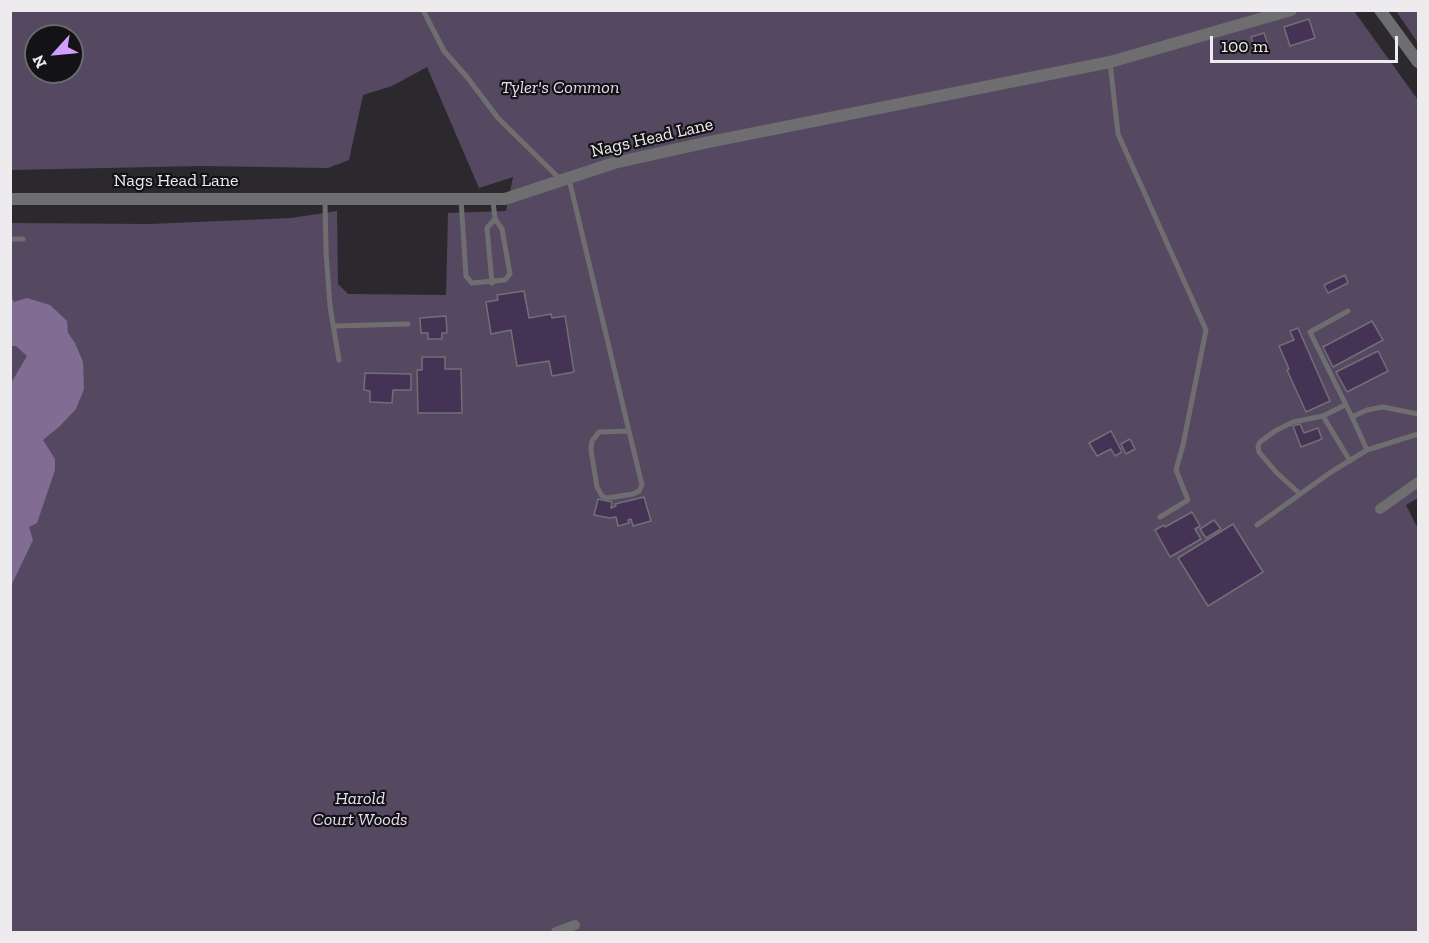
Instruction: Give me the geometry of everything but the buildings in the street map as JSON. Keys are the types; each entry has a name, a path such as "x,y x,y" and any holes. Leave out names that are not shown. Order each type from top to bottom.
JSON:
{"street":[{"name":"Nags Head Lane","path":"10,198 505,199 614,163 1110,62 1291,10"},
{"path":"1380,10 1419,62"},
{"path":"1380,509 1419,482"},
{"path":"556,933 575,925"}],"lane":[{"path":"423,10 444,51 498,118 565,179 629,431 642,487 633,494 607,498 602,496 597,487 591,450 592,441 599,432 629,431"},
{"path":"1110,62 1118,134 1206,330 1176,470 1188,500 1160,517"},
{"path":"325,199 326,252 333,326 339,360"},
{"path":"461,199 466,276 472,284 505,280 510,274 502,229 495,219 493,199"},
{"path":"492,283 487,228 495,219"},
{"path":"10,239 23,239"},
{"path":"1348,312 1310,332 1367,450"},
{"path":"333,326 408,324"},
{"path":"1300,494 1262,458 1257,446 1275,431 1293,422 1323,416 1345,405"},
{"path":"1352,417 1367,410 1383,407 1419,414"},
{"path":"1323,416 1350,461"},
{"path":"1257,525 1367,450 1419,434"}],"green space":[{"path":"10,11 1354,11 1418,100 1418,498 1406,505 1418,529 1418,932 11,932 11,223 150,224 291,218 337,211 338,284 348,294 446,295 448,213 506,211 513,177 479,188 427,67 392,86 363,95 349,160 328,168 201,166 11,170"},
{"path":"1396,11 1418,11 1418,43"}],"shaded area":[{"path":"11,297 14,302 27,298 50,305 67,321 68,333 83,362 84,389 76,409 43,440 55,459 55,470 37,523 29,527 33,540 11,586 11,383 27,356 16,346 11,346"}],"park label":[{"name":"Tyler's Common","path":"560,88"},
{"name":"Harold Court Woods","path":"360,809"}]}
